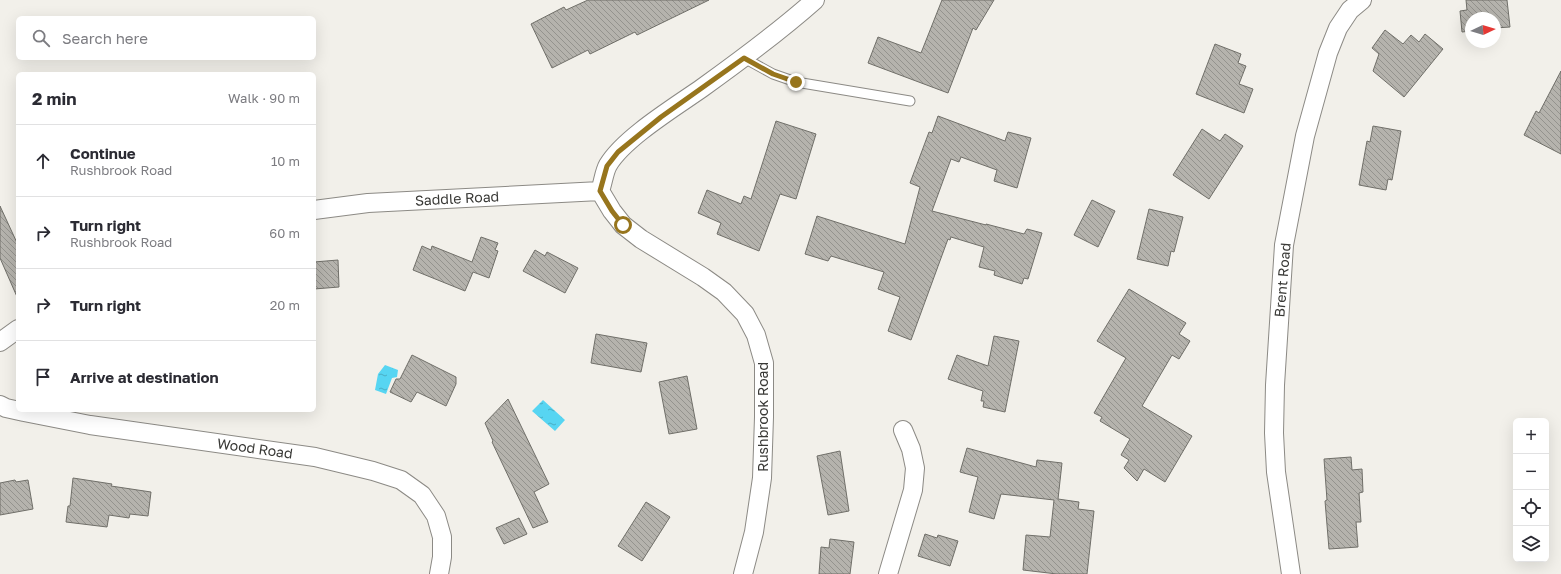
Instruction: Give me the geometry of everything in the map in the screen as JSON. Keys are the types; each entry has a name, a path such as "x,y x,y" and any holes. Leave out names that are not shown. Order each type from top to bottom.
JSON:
{"street":[{"path":"600,191 607,166 618,152 661,117 744,58 792,21 815,0"},
{"name":"Brent Road","path":"1291,574 1276,472 1274,433 1275,385 1284,245 1305,136 1328,53 1338,28 1350,10 1362,0"},
{"name":"Saddle Road","path":"316,210 368,203 600,191"},
{"name":"Rushbrook Road","path":"600,191 612,211 623,225 641,239 703,277 724,292 745,314 756,335 764,363 762,478 754,532 743,574"},
{"path":"0,342 16,330"},
{"name":"Wood Road","path":"0,405 16,410"},
{"name":"Wood Road","path":"24,412 90,425 315,457 373,471 401,480 422,495 436,516 442,537 442,557 439,574"},
{"path":"888,574 913,490 914,468 911,449 903,430"}],"lane":[{"path":"744,58 773,74 796,82 910,101"}],"water":[{"path":"385,365 398,370 397,377 392,378 386,394 375,390 378,374"},
{"path":"543,400 565,420 555,431 532,411"}],"building":[{"path":"588,0 709,0 637,35 635,32 590,54 588,50 552,68 531,24 564,7 566,10"},
{"path":"942,0 994,0 976,30 973,28 948,93 868,63 878,37 921,53"},
{"path":"1466,0 1507,0 1510,27 1501,28 1501,12 1465,12 1465,32 1462,32 1460,11 1467,10"},
{"path":"1385,30 1403,44 1411,35 1419,42 1425,34 1443,49 1404,97 1373,71 1379,54 1372,48"},
{"path":"1215,44 1241,54 1238,63 1246,66 1239,84 1253,89 1244,113 1196,94"},
{"path":"1561,71 1561,154 1524,135 1536,111 1539,113"},
{"path":"938,116 1005,141 1008,132 1031,138 1017,188 994,181 997,170 961,157 959,162 951,159 932,211 1024,234 1027,229 1042,233 1028,279 1024,278 1022,284 994,275 995,271 979,267 984,247 951,237 950,240 948,239 911,340 888,331 900,297 878,289 884,272 831,256 828,261 805,254 817,216 905,244 920,187 910,183 929,132 932,133"},
{"path":"776,121 816,134 796,199 780,194 759,251 717,234 721,223 698,213 707,190 741,204 744,196 751,199"},
{"path":"1373,126 1401,131 1392,180 1388,179 1386,190 1359,185 1367,141 1370,142"},
{"path":"1202,129 1220,141 1225,134 1243,146 1209,199 1173,175"},
{"path":"1092,200 1115,211 1098,247 1074,235"},
{"path":"0,206 16,241 16,294 0,258"},
{"path":"1149,209 1183,217 1174,252 1171,251 1168,266 1137,259"},
{"path":"481,237 498,243 495,250 498,251 489,278 473,272 465,291 413,270 422,246 431,250 432,246 472,262"},
{"path":"535,250 545,256 547,252 578,268 565,293 523,271"},
{"path":"338,260 339,287 316,289 316,262"},
{"path":"1129,289 1186,323 1179,334 1190,341 1179,359 1172,355 1142,406 1192,436 1165,482 1144,469 1137,481 1124,468 1129,460 1121,455 1130,439 1100,421 1102,417 1094,413 1126,358 1097,341"},
{"path":"596,334 647,343 641,372 591,363"},
{"path":"994,336 1019,341 1005,412 983,407 984,401 981,401 983,391 948,379 957,355 988,366"},
{"path":"412,355 456,377 456,384 446,406 417,392 411,402 390,392 396,379 400,379"},
{"path":"687,376 697,429 669,434 659,382"},
{"path":"508,399 549,484 534,492 548,522 533,528 492,442 493,441 485,423"},
{"path":"967,448 1036,467 1037,460 1062,463 1058,499 1079,502 1078,509 1094,511 1087,574 1057,574 1023,570 1026,535 1050,537 1054,500 1001,494 994,519 969,512 978,477 960,472"},
{"path":"840,451 849,511 828,515 817,456"},
{"path":"1351,457 1352,470 1362,469 1363,492 1359,493 1361,522 1356,522 1358,547 1329,549 1325,501 1327,500 1324,459"},
{"path":"73,478 151,492 148,516 130,514 129,518 109,515 107,527 66,522 68,506 70,506"},
{"path":"15,480 16,482 28,480 33,509 0,515 0,483"},
{"path":"646,502 670,517 642,561 618,546"},
{"path":"519,518 527,534 504,544 496,528"},
{"path":"925,534 937,538 938,535 958,541 950,566 918,556"},
{"path":"830,539 854,542 850,574 819,574 821,547 829,548"}],"route":[{"path":"623,225 612,211 600,191 607,166 618,152 638,134 744,58 760,68 796,82"}]}
